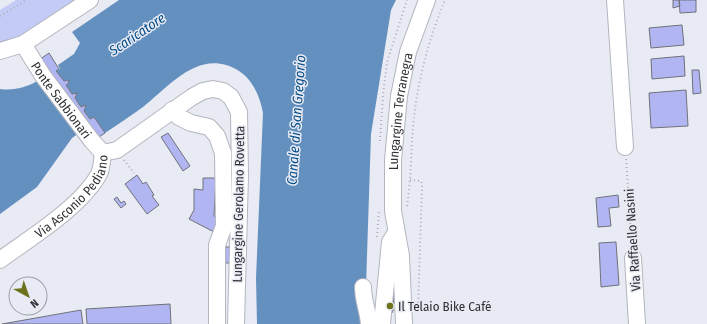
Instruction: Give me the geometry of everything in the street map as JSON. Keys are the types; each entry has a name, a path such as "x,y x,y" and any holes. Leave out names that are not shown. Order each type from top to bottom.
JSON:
{"street":[{"path":"0,51 23,44 90,0"},
{"name":"Lungargine Terranegra","path":"382,324 390,242 396,230 392,211 392,194 393,160 399,96 408,52 427,0"},
{"path":"615,0 625,152"},
{"name":"Ponte Sabbionari","path":"23,44 43,76 92,141 103,153"},
{"name":"Via Asconio Pediano","path":"0,260 72,206 100,173 103,153 117,150 172,110 203,91 213,89 223,91"},
{"name":"Lungargine Gerolamo Rovetta","path":"223,91 231,97 237,106 240,119 236,324"},
{"path":"172,110 178,117 191,123 209,127 216,136 223,153 224,226 217,245 217,324"},
{"path":"396,230 401,256 404,324"},
{"name":"Via Raffaello Nasini","path":"633,258 638,324"},
{"path":"363,287 363,299 368,309 369,324"}],"path":[{"path":"0,16 27,0"},
{"path":"407,208 414,121 421,70 430,40 445,0"},
{"name":"Via Raffaello Nasini","path":"625,152 633,258"},
{"path":"122,156 134,173"},
{"path":"410,180 421,181 422,186 418,315"}],"shaded area":[{"path":"16,0 80,0 16,41 0,45 0,10"}],"water":[{"path":"119,0 396,0 391,10 371,134 366,286 363,324 257,324 256,278 263,113 255,89 248,79 239,71 225,65 211,63 199,66 175,80 143,107 105,133 94,117 90,119 84,111 86,106 81,107 75,98 77,94 72,94 66,85 68,84 69,80 64,81 56,71 60,69 58,65 74,54 80,43 72,32"},
{"path":"41,79 79,133 72,138 37,187 0,214 0,89 21,88"}],"building":[{"path":"673,0 679,0 680,6 673,8"},
{"path":"679,0 696,0 696,12 680,13"},
{"path":"682,25 684,45 651,48 649,28"},
{"path":"49,53 59,69 56,71 64,81 69,80 68,84 66,85 72,94 77,93 75,98 81,107 86,105 84,111 90,119 94,117 105,133 93,141 36,62"},
{"path":"684,56 685,76 652,79 651,59"},
{"path":"692,70 699,70 701,93 693,94"},
{"path":"686,90 688,126 651,128 649,93"},
{"path":"168,133 190,166 183,171 161,137"},
{"path":"137,175 143,184 146,182 154,195 152,196 159,205 147,214 125,184"},
{"path":"203,178 216,178 214,216 220,217 214,232 189,219 194,210 194,189 203,190"},
{"path":"618,195 619,207 609,208 611,226 598,227 596,198"},
{"path":"117,197 121,203 124,201 126,204 121,208 114,199"},
{"path":"616,242 619,285 601,287 599,243"},
{"path":"225,247 232,247 231,263 225,263"},
{"path":"391,295 394,295 393,311 390,316"},
{"path":"170,304 171,324 87,324 86,309"},
{"path":"81,310 83,324 2,324 48,316"}],"place":[{"name":"Il Telaio Bike Café","path":"390,306"}],"water label":[{"name":"Scaricatore","path":"137,34"},
{"name":"Canale di San Gregorio","path":"296,120"}]}
